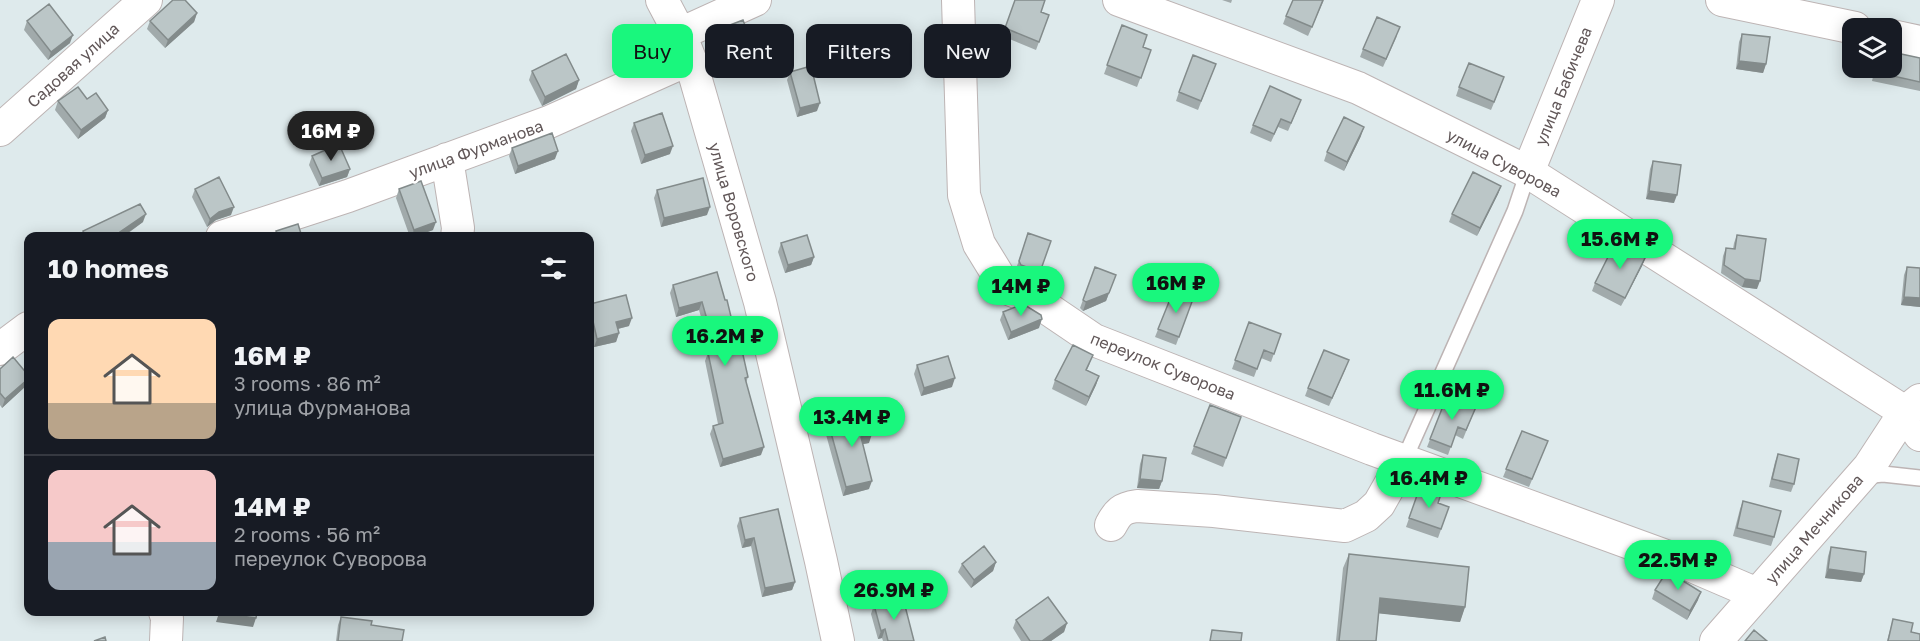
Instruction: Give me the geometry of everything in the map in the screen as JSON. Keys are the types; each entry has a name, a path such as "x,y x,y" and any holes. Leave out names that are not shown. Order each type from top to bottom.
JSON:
{"street":[{"name":"Садовая улица","path":"0,130 146,0"},
{"name":"улица Воровского","path":"662,0 674,24"},
{"path":"693,41 755,0"},
{"name":"переулок Суворова","path":"958,0 964,195 979,244 1006,288 1032,298 1094,340 1404,460 1685,563 1757,594"},
{"name":"улица Суворова","path":"1119,0 1358,88 1528,172 1915,416"},
{"name":"улица Бабичева","path":"1528,172 1598,0"},
{"path":"1722,0 1842,25"},
{"path":"1902,38 1920,42"},
{"name":"улица Воровского","path":"693,73 760,302 838,641"},
{"name":"улица Фурманова","path":"237,232 348,196 549,122 628,78"},
{"path":"447,159 458,232"},
{"path":"0,349 24,331"},
{"name":"улица Мечникова","path":"1716,641 1915,416"},
{"path":"1111,525 1118,513 1125,508 1137,506 1345,526 1366,516 1379,504 1404,460"}],"lane":[{"path":"1404,460 1515,211 1528,172"},
{"path":"1862,476 1883,474 1920,477"}],"building":[{"path":"173,0 185,0 197,13 168,40 150,21"},
{"path":"1015,0 1045,0 1041,12 1049,15 1039,42 1011,30 1011,24 1006,24"},
{"path":"1293,0 1323,0 1312,27 1286,16"},
{"path":"49,4 73,35 51,52 27,21"},
{"path":"1377,17 1400,27 1386,59 1363,49"},
{"path":"743,20 744,24 733,24"},
{"path":"1122,25 1147,35 1143,47 1151,50 1141,78 1107,65"},
{"path":"1742,34 1770,37 1766,64 1739,61"},
{"path":"566,54 579,80 545,97 532,71"},
{"path":"1902,54 1920,58 1920,82 1902,78"},
{"path":"1193,55 1216,64 1201,101 1179,92"},
{"path":"1469,63 1504,77 1494,102 1459,87"},
{"path":"806,67 806,78 814,78 820,103 800,108 792,78 794,78 794,71"},
{"path":"1270,86 1301,100 1291,123 1281,119 1274,134 1253,125"},
{"path":"78,87 87,99 96,93 108,110 81,130 58,101"},
{"path":"662,113 673,146 645,155 634,123"},
{"path":"1344,117 1364,127 1347,162 1327,152"},
{"path":"552,133 558,151 518,166 512,148"},
{"path":"339,144 350,169 322,178 312,156"},
{"path":"1653,161 1681,165 1677,195 1649,191"},
{"path":"1473,172 1501,186 1480,228 1452,214"},
{"path":"219,177 234,207 219,212 210,219 195,189"},
{"path":"703,178 710,207 664,218 657,190"},
{"path":"421,181 436,222 414,230 399,189"},
{"path":"140,204 146,214 120,232 83,231"},
{"path":"298,224 300,232 276,232"},
{"path":"1028,233 1051,241 1040,272 1021,265 1019,261"},
{"path":"807,235 814,257 788,265 781,243"},
{"path":"1737,235 1766,239 1760,281 1745,279 1724,265 1726,248 1735,249"},
{"path":"1615,243 1645,258 1625,298 1595,283"},
{"path":"1095,267 1116,275 1109,293 1086,302 1083,300"},
{"path":"1907,267 1920,268 1920,298 1904,297"},
{"path":"717,272 725,300 727,300 738,346 741,346 748,377 745,378 764,447 723,459 713,426 723,423 708,353 716,351 702,302 679,308 673,285"},
{"path":"1173,292 1193,299 1179,337 1158,329"},
{"path":"626,295 632,318 616,322 619,333 597,339 594,326 594,303"},
{"path":"1023,304 1041,315 1042,319 1011,332 1003,312"},
{"path":"1249,322 1281,334 1274,354 1264,350 1257,369 1235,360"},
{"path":"1073,345 1093,355 1086,370 1099,376 1089,397 1055,380"},
{"path":"1324,350 1349,360 1332,398 1308,388"},
{"path":"948,356 955,378 924,388 917,365"},
{"path":"13,357 24,370 24,382 5,399 0,393 0,369"},
{"path":"1447,396 1476,407 1466,430 1458,427 1451,447 1430,439"},
{"path":"1210,405 1241,417 1226,458 1194,446"},
{"path":"866,412 872,434 861,437 872,481 846,487 828,422"},
{"path":"1522,431 1548,441 1532,479 1506,469"},
{"path":"1778,454 1799,459 1794,484 1772,479"},
{"path":"1143,455 1166,458 1162,481 1140,479"},
{"path":"1420,487 1441,494 1438,503 1449,507 1441,529 1409,518"},
{"path":"1743,501 1781,511 1774,537 1737,528"},
{"path":"778,509 795,582 765,588 754,538 745,540 740,518"},
{"path":"984,546 996,562 974,580 962,564"},
{"path":"1831,547 1866,552 1864,574 1828,569"},
{"path":"1349,554 1469,567 1465,607 1380,598 1376,641 1339,641"},
{"path":"1667,571 1701,592 1690,611 1655,590"},
{"path":"1048,597 1067,623 1042,641 1030,641 1016,620"},
{"path":"903,598 914,641 888,641 885,629 881,631 874,605"},
{"path":"341,617 372,621 371,625 404,630 402,641 338,641"},
{"path":"1893,619 1913,623 1911,632 1920,634 1920,641 1888,641"},
{"path":"1212,630 1242,633 1241,641 1210,641"},
{"path":"1754,630 1767,641 1745,641"},
{"path":"105,637 106,641 94,641"}]}
